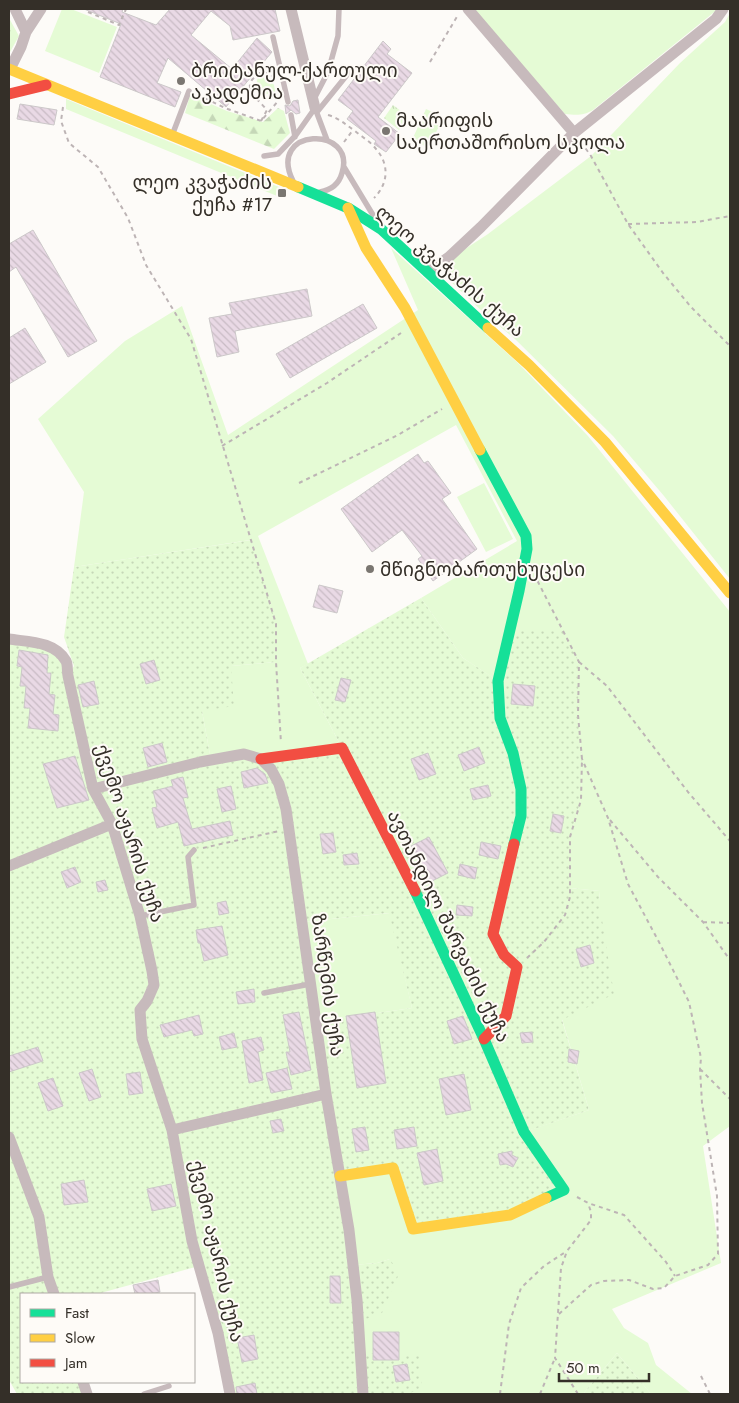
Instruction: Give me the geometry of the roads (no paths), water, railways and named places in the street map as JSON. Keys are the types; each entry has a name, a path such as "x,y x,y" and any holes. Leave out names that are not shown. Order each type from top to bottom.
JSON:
{"street":[{"path":"15,9 26,32"},
{"path":"9,69 21,48 26,32 41,9"},
{"path":"291,9 316,109"},
{"path":"468,9 574,133"},
{"path":"428,272 449,257 481,227 574,133 716,19 723,9"},
{"name":"ლეო კვაჭაძის ქუჩა","path":"9,69 172,134 348,208 381,229 529,365 605,442 730,593"},
{"path":"9,94 46,85"},
{"path":"348,208 366,248 413,324 526,536 527,549 519,591 498,680 500,718 513,753 521,789 521,816 493,934 504,955 517,967 506,1016 484,1039"},
{"name":"ქვემო აჟარის ქუჩა","path":"9,639 45,644 58,651 67,662 68,676 93,789 112,824 140,916 154,985 147,1001 140,1010 142,1039 172,1130 192,1241 218,1333 230,1394"},
{"name":"ავთანდილ შარვაძის ქუჩა","path":"261,759 342,748 426,912 524,1132 564,1190 510,1214 413,1229 393,1168 340,1176"},
{"path":"93,789 200,762 244,754 261,759"},
{"name":"ზარწემის ქუჩა","path":"261,759 271,769 279,784 288,829 357,1300 363,1394"},
{"path":"9,866 112,824"},
{"path":"172,1130 326,1094"},
{"path":"9,1138 39,1217 48,1277 54,1293"}],"lane":[{"path":"327,140 316,109 338,36 339,9"},
{"path":"273,37 288,102"},
{"path":"264,156 278,154 351,70"},
{"path":"172,134 189,90"},
{"path":"291,115 296,135 288,163 289,173 301,189"},
{"path":"291,153 295,147 306,139 320,138 336,146 342,156 344,167 381,229"},
{"path":"313,193 326,191 331,188 340,180 344,167"},
{"path":"140,916 194,905 188,857 194,850"},
{"path":"264,993 310,984"},
{"path":"9,1287 48,1277"},
{"path":"144,1394 169,1386"}],"place":[{"name":"ბრიტანულ-ქართული აკადემია","path":"181,81"},
{"name":"მაარიფის საერთაშორისო სკოლა","path":"386,131"},
{"name":"ლეო კვაჭაძის ქუჩა #17","path":"282,193"},
{"name":"მწიგნობართუხუცესი","path":"370,569"}]}
